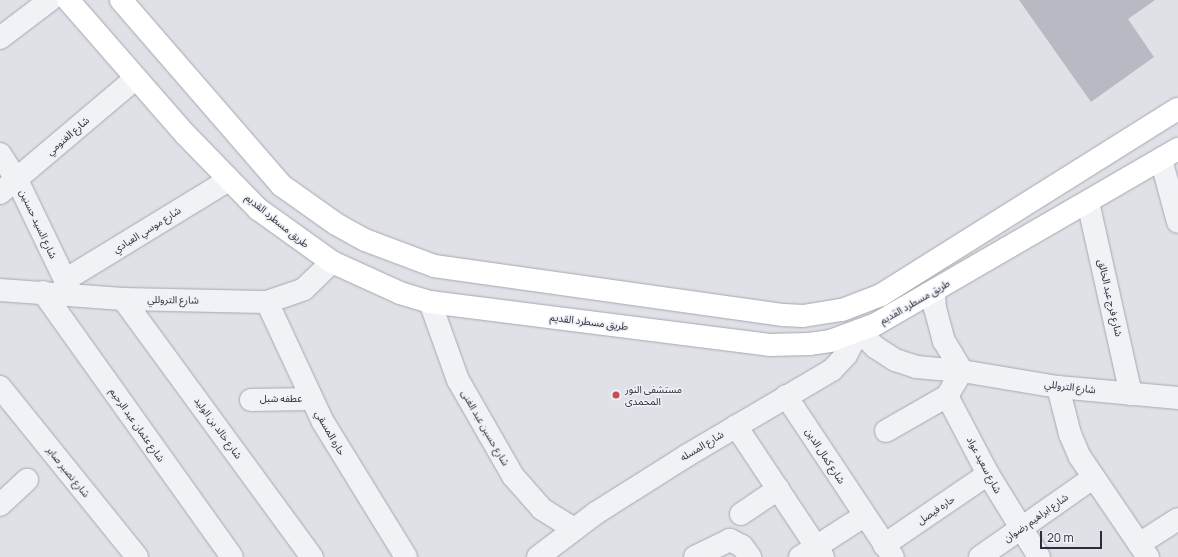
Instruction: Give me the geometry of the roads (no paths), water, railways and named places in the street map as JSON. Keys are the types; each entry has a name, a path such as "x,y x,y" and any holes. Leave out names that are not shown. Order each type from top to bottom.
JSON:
{"main road":[{"name":"طريق مسطرد القديم","path":"68,0 135,78 229,180 282,228 332,262 400,293 430,302 769,345 809,344 859,331 934,291 1170,154"},
{"path":"121,0 281,185 336,224 365,240 434,266 784,315 803,316 842,310 881,295 1178,108"}],"street":[{"path":"0,38 50,0"},
{"name":"شارع الغنومي","path":"9,186 135,78"},
{"name":"شارع السيد حسنين","path":"0,154 9,186 69,287"},
{"path":"1170,154 1178,222"},
{"name":"شارع موسي العبادي","path":"69,287 229,180"},
{"name":"شارع فرج عبد الخالق","path":"1088,202 1131,394"},
{"name":"شارع التروللي","path":"0,290 43,292 69,287 123,299 267,302 304,289 332,262"},
{"path":"886,431 947,396 962,371 944,341 935,308 934,291"},
{"name":"شارع عثمان عبد الرحيم","path":"43,292 232,557"},
{"name":"شارع خالد بن الوليد","path":"123,299 312,557"},
{"name":"حاره المسقي","path":"267,302 311,399 406,557"},
{"name":"شارع حسين عبد الغنى","path":"430,302 458,380 513,476 542,509 574,529"},
{"name":"شارع التروللي","path":"859,331 875,347 895,360 916,367 962,371 1058,387 1178,398"},
{"name":"شارع المسله","path":"538,557 574,529 686,456 839,363 859,331"},
{"name":"شارع نصير صابر","path":"0,387 137,557"},
{"path":"1058,387 1070,434 1093,478 1144,551 1178,519"},
{"name":"شارع كمال الدين","path":"786,396 864,516 889,551"},
{"name":"شارع سعيد عواد","path":"947,396 988,474 1020,529 1039,557"},
{"name":"عطفه شبل","path":"251,400 311,399"},
{"path":"736,426 778,489 813,553 864,516"},
{"name":"حاره فيصل","path":"889,551 988,474"},
{"name":"شارع ابراهيم رضوان","path":"980,557 1093,478"},
{"path":"0,505 27,480"},
{"path":"741,514 778,489"},
{"path":"695,557 723,541 736,541 750,557"}],"place":[{"name":"مستشفى النور المحمدى","path":"616,395"}]}
